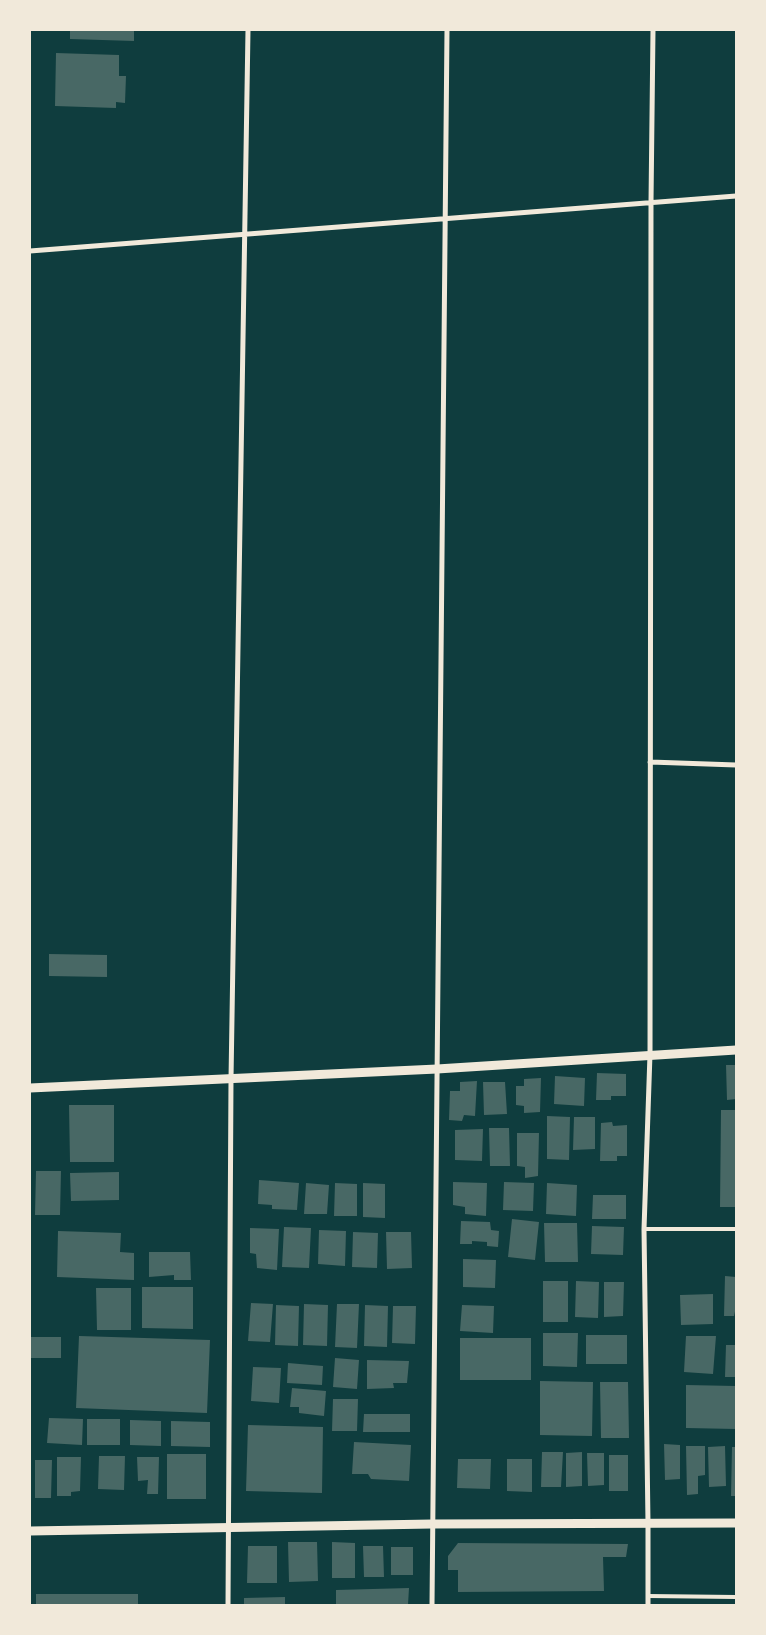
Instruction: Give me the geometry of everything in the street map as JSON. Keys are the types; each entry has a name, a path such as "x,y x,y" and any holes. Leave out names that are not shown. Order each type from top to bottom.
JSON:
{"street":[{"path":"228,1605 231,1079 248,30"},
{"path":"432,1605 446,30"},
{"path":"648,1605 644,1229 650,1054 653,30"},
{"path":"30,251 736,196"},
{"path":"650,762 736,765"},
{"path":"30,1088 437,1068 736,1050"},
{"path":"30,1531 432,1524 736,1523"}],"lane":[{"path":"644,1229 736,1229"},
{"path":"648,1596 736,1597"}],"building":[{"path":"70,30 134,30 134,41 70,39"},
{"path":"56,53 119,55 119,76 126,76 125,103 116,102 116,108 55,106"},
{"path":"49,954 107,955 107,977 49,976"},
{"path":"726,1065 736,1065 736,1099 727,1100"},
{"path":"597,1073 626,1074 626,1096 611,1096 611,1100 596,1100"},
{"path":"555,1076 585,1078 584,1106 554,1104"},
{"path":"541,1078 540,1112 524,1113 524,1106 516,1105 516,1086 524,1086 524,1079"},
{"path":"477,1081 475,1116 464,1115 462,1121 449,1120 450,1091 460,1091 460,1082"},
{"path":"483,1082 505,1082 507,1114 484,1115"},
{"path":"69,1105 114,1105 114,1162 70,1162"},
{"path":"721,1110 736,1110 736,1207 720,1207"},
{"path":"547,1116 570,1117 569,1160 547,1159"},
{"path":"574,1117 595,1117 595,1149 573,1150"},
{"path":"612,1122 613,1126 627,1125 627,1156 617,1156 617,1161 600,1161 601,1123"},
{"path":"489,1128 509,1128 510,1166 490,1166"},
{"path":"483,1129 482,1161 455,1160 455,1130"},
{"path":"517,1133 539,1133 538,1176 525,1178 525,1167 517,1166"},
{"path":"36,1171 61,1171 60,1215 35,1215"},
{"path":"119,1172 119,1200 71,1201 70,1173"},
{"path":"259,1180 299,1183 297,1210 272,1209 272,1205 258,1204"},
{"path":"453,1182 487,1183 486,1216 465,1214 465,1207 453,1205"},
{"path":"504,1182 534,1183 533,1211 503,1210"},
{"path":"306,1183 329,1185 327,1214 304,1214"},
{"path":"335,1183 357,1184 357,1216 334,1216"},
{"path":"363,1183 385,1184 385,1218 363,1217"},
{"path":"547,1183 577,1185 576,1216 546,1214"},
{"path":"593,1195 626,1195 626,1219 592,1219"},
{"path":"512,1219 539,1222 535,1260 508,1257"},
{"path":"461,1221 490,1222 491,1230 499,1231 498,1247 487,1246 487,1242 472,1241 472,1244 460,1244"},
{"path":"544,1223 577,1223 578,1262 545,1262"},
{"path":"592,1226 624,1227 623,1255 591,1254"},
{"path":"284,1227 311,1228 309,1268 282,1267"},
{"path":"250,1228 279,1229 277,1270 257,1268 256,1254 250,1253"},
{"path":"319,1230 346,1231 345,1266 318,1264"},
{"path":"58,1231 121,1233 120,1252 134,1253 134,1280 57,1277"},
{"path":"353,1232 378,1233 377,1268 352,1267"},
{"path":"386,1232 411,1232 412,1268 387,1269"},
{"path":"149,1252 190,1252 191,1280 174,1280 174,1275 149,1277"},
{"path":"463,1259 496,1260 495,1288 463,1287"},
{"path":"725,1276 736,1277 736,1307 734,1316 724,1316"},
{"path":"543,1281 568,1281 568,1322 543,1322"},
{"path":"576,1281 599,1282 598,1318 575,1317"},
{"path":"604,1282 624,1282 623,1316 604,1317"},
{"path":"142,1287 193,1287 193,1329 142,1328"},
{"path":"96,1288 131,1288 131,1330 97,1330"},
{"path":"713,1294 713,1324 681,1325 680,1295"},
{"path":"251,1303 273,1304 270,1342 248,1341"},
{"path":"304,1304 328,1305 327,1346 303,1345"},
{"path":"337,1304 359,1304 357,1348 335,1347"},
{"path":"276,1305 299,1306 298,1346 275,1345"},
{"path":"365,1305 388,1306 387,1347 364,1346"},
{"path":"462,1305 494,1306 493,1333 460,1331"},
{"path":"393,1306 416,1306 415,1344 392,1343"},
{"path":"543,1333 578,1333 577,1367 543,1366"},
{"path":"586,1335 627,1335 627,1364 586,1364"},
{"path":"79,1336 210,1340 207,1413 76,1408"},
{"path":"686,1336 716,1336 713,1374 684,1372"},
{"path":"30,1337 61,1337 61,1358 30,1358"},
{"path":"460,1338 531,1338 531,1380 460,1380"},
{"path":"726,1345 736,1345 736,1377 725,1377"},
{"path":"335,1358 359,1360 357,1389 333,1387"},
{"path":"367,1360 409,1361 407,1383 393,1383 394,1388 367,1389"},
{"path":"288,1363 323,1366 322,1385 287,1383"},
{"path":"253,1367 281,1368 279,1403 251,1401"},
{"path":"540,1381 593,1382 592,1436 540,1435"},
{"path":"600,1382 628,1382 629,1438 601,1438"},
{"path":"686,1385 736,1386 736,1429 686,1428"},
{"path":"292,1388 326,1391 324,1416 299,1413 299,1407 290,1407"},
{"path":"333,1399 358,1399 357,1431 332,1431"},
{"path":"364,1414 410,1414 410,1432 363,1432"},
{"path":"49,1418 83,1419 82,1445 47,1443"},
{"path":"87,1419 120,1419 120,1445 87,1445"},
{"path":"130,1420 161,1421 161,1446 130,1445"},
{"path":"171,1421 210,1422 210,1447 171,1446"},
{"path":"248,1425 323,1427 322,1493 246,1491"},
{"path":"354,1442 411,1445 409,1481 371,1479 368,1474 352,1474"},
{"path":"664,1444 680,1445 680,1479 665,1480"},
{"path":"686,1446 705,1446 705,1475 698,1476 698,1494 687,1495"},
{"path":"725,1446 726,1486 709,1487 708,1447"},
{"path":"732,1447 736,1447 736,1496 731,1496"},
{"path":"542,1452 563,1452 561,1487 541,1487"},
{"path":"582,1452 582,1486 566,1487 566,1453"},
{"path":"587,1453 604,1453 604,1485 588,1486"},
{"path":"167,1454 206,1454 206,1499 167,1499"},
{"path":"609,1455 628,1455 628,1491 609,1491"},
{"path":"99,1456 125,1456 124,1490 98,1489"},
{"path":"57,1457 81,1457 80,1491 71,1492 71,1496 57,1496"},
{"path":"137,1457 159,1457 158,1494 147,1494 148,1480 138,1481"},
{"path":"458,1459 491,1459 490,1489 457,1488"},
{"path":"507,1459 532,1459 532,1492 507,1491"},
{"path":"35,1460 52,1460 51,1498 35,1498"},
{"path":"288,1542 317,1542 318,1581 289,1582"},
{"path":"332,1542 355,1543 355,1578 332,1578"},
{"path":"458,1543 628,1544 626,1557 603,1557 604,1591 458,1592 458,1570 448,1570 448,1556"},
{"path":"248,1546 277,1546 277,1583 247,1583"},
{"path":"363,1546 383,1546 384,1577 364,1577"},
{"path":"391,1547 413,1547 413,1575 391,1575"},
{"path":"409,1588 408,1605 336,1605 336,1590"},
{"path":"36,1594 138,1594 138,1605 36,1605"},
{"path":"285,1597 285,1605 244,1605 244,1598"}]}
